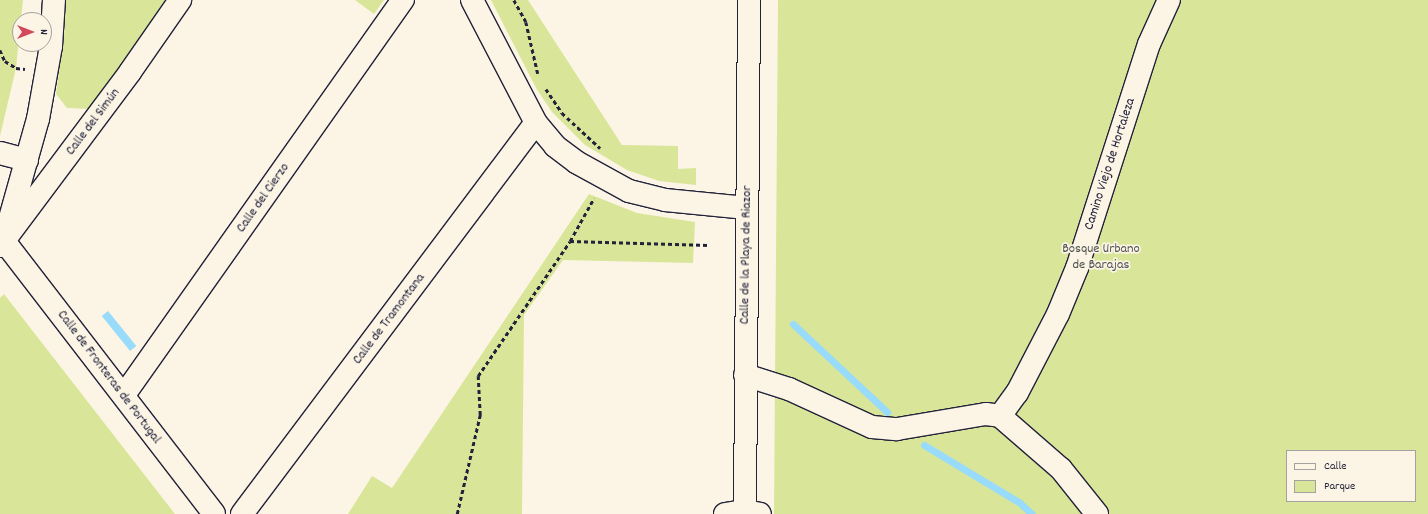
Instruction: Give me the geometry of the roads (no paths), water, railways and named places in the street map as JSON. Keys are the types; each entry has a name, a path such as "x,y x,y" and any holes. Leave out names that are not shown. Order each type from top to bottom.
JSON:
{"street":[{"path":"2,244 26,160 46,73 54,0"},
{"name":"Calle del Simún","path":"2,244 130,72 180,0"},
{"name":"Calle del Cierzo","path":"124,395 403,0"},
{"path":"472,0 536,123 555,146 576,162 629,191 665,200 747,208"},
{"name":"Calle de la Playa de Riazor","path":"743,513 749,0"},
{"name":"Camino Viejo de Hortaleza","path":"1000,416 1017,393 1058,314 1077,268 1149,44 1169,0"},
{"name":"Calle de Tramontana","path":"242,514 536,123"},
{"path":"0,154 26,160"},
{"name":"Calle de Fronteras de Portugal","path":"2,244 124,395 214,514"},
{"path":"745,375 789,390 872,427 897,429 986,414 1000,416 1061,469 1097,514"}],"water":[{"path":"108,311 136,346 130,351 102,316"}],"waterway":[{"path":"793,324 887,412"},
{"path":"924,445 1020,503 1032,514"}],"park label":[{"name":"Bosque Urbano de Barajas","path":"1101,258"}]}
